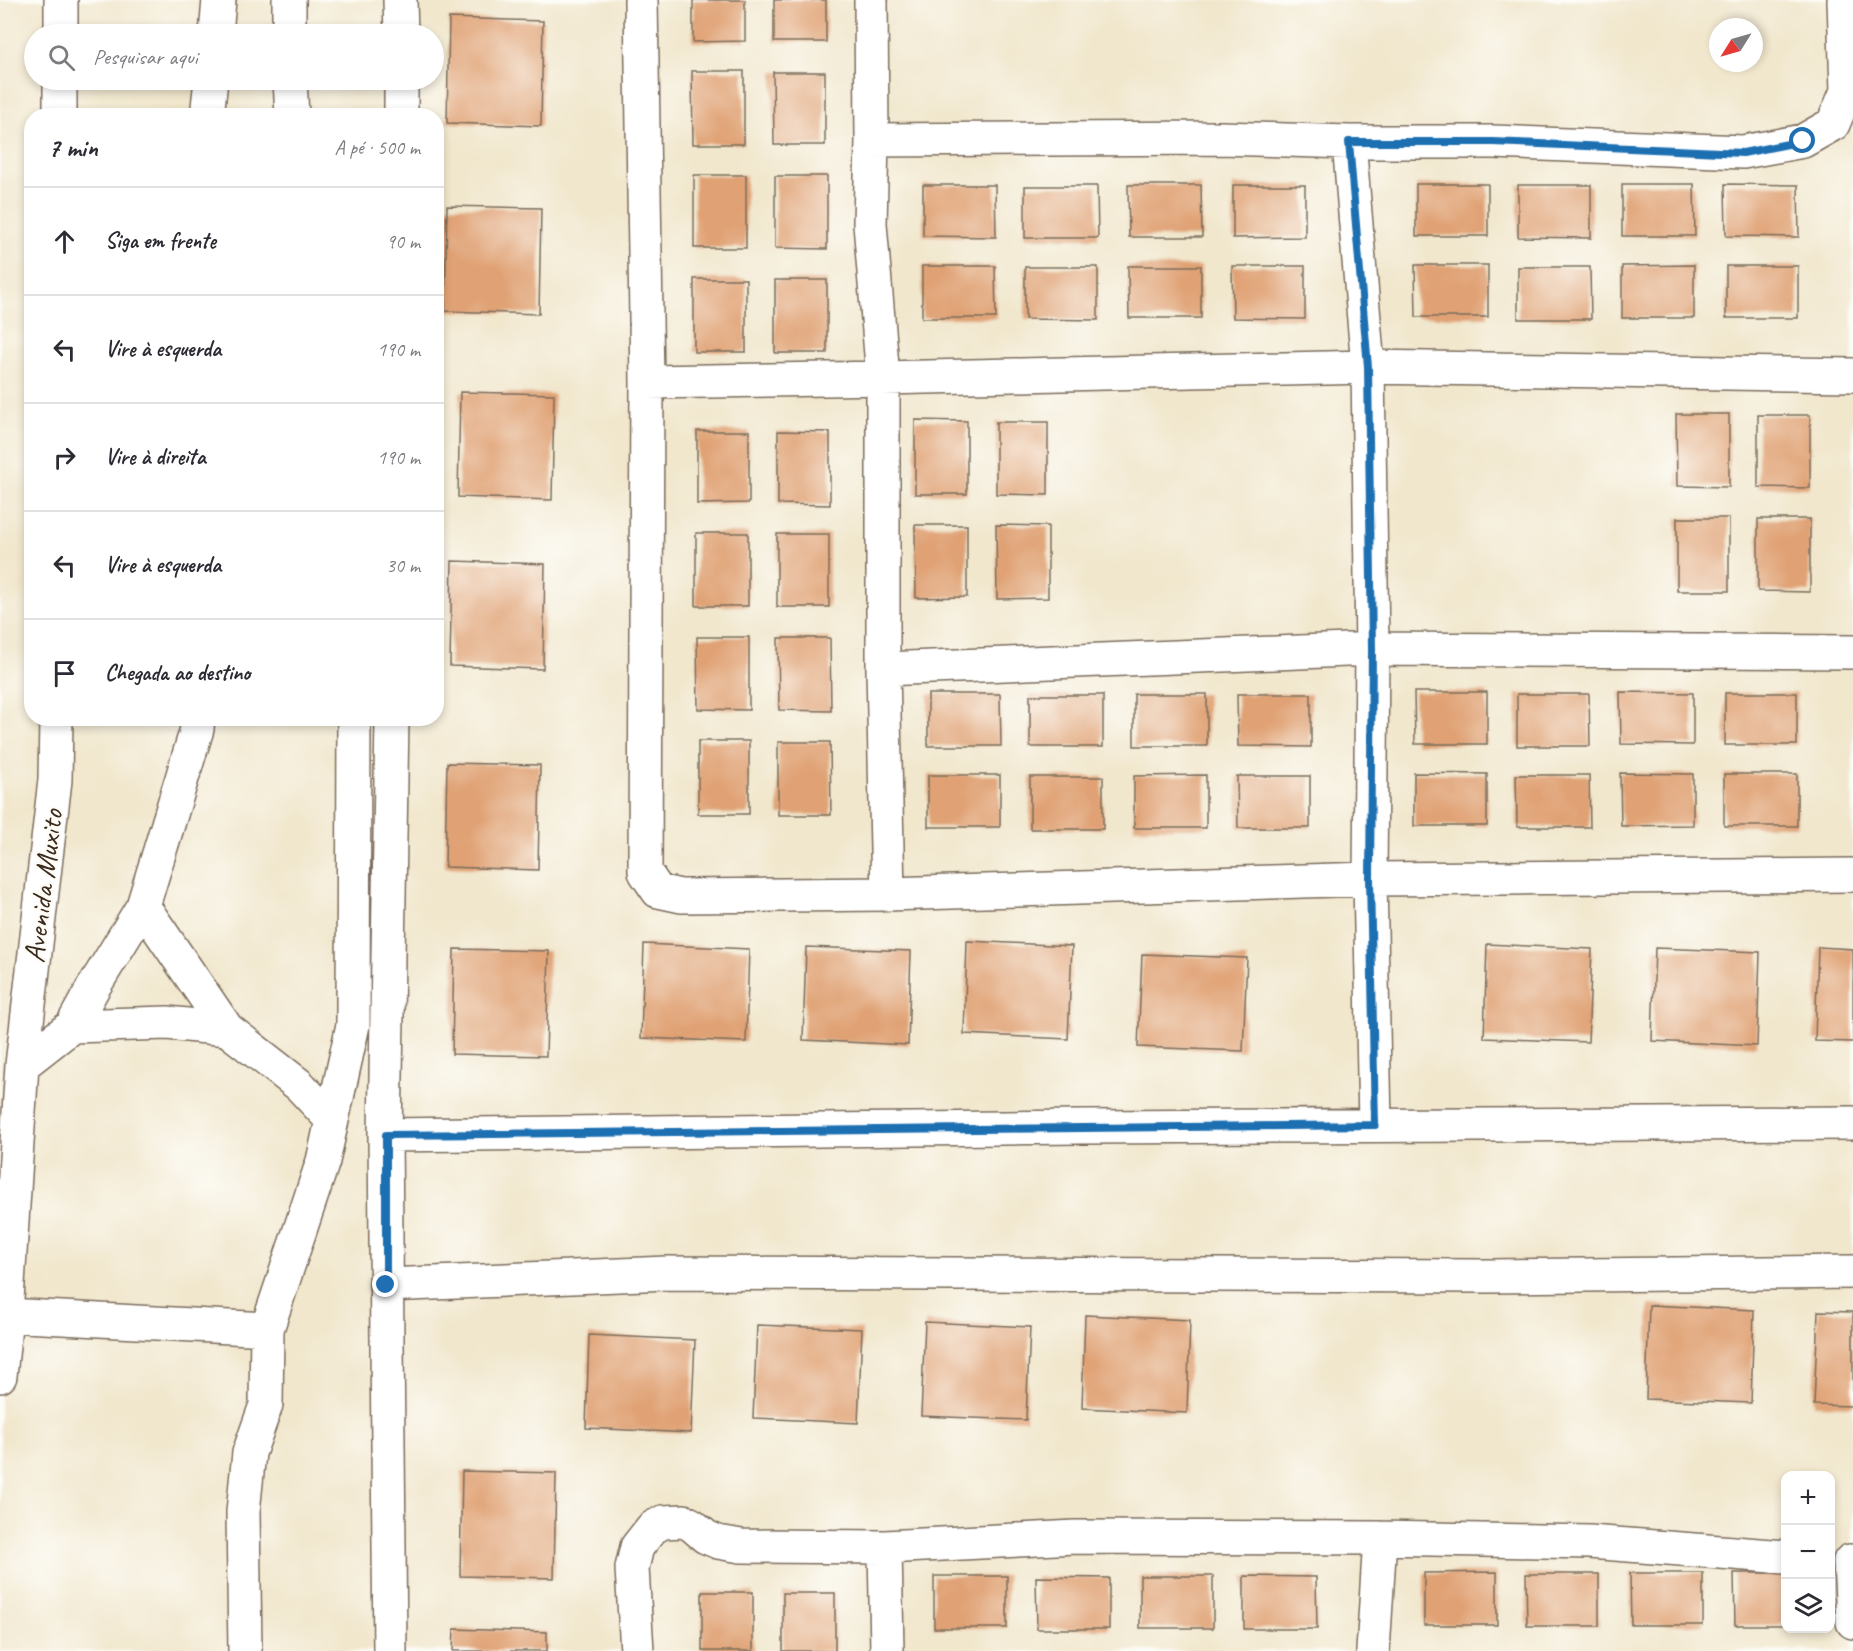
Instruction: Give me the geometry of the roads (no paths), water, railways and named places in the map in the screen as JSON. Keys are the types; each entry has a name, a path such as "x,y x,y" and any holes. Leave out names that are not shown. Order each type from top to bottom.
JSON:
{"street":[{"path":"61,0 61,24"},
{"path":"217,24 219,0"},
{"path":"289,0 289,24"},
{"path":"400,0 401,24"},
{"path":"641,0 647,381 645,872 658,891 681,896 888,894 1370,879 1853,875 1853,866"},
{"path":"870,0 872,140 870,224 883,378 883,669 888,894"},
{"path":"872,140 1221,138 1349,142 1493,142 1743,153 1803,141 1833,124 1847,91 1844,0"},
{"path":"60,90 60,108"},
{"path":"208,108 210,90"},
{"path":"291,90 292,108"},
{"path":"401,90 401,108"},
{"path":"1349,142 1368,367 1372,649 1370,879 1375,1125"},
{"path":"647,381 1368,367 1853,375"},
{"path":"883,669 1372,649 1853,652"},
{"name":"Avenida Muxito","path":"0,1376 22,1065 55,780 56,726"},
{"path":"22,1065 72,1026 143,906 197,726"},
{"path":"245,1651 243,1512 249,1453 266,1405 267,1329 323,1161 353,1025 354,726"},
{"path":"390,1651 386,1135 392,726"},
{"path":"143,906 227,1029 299,1085 332,1120"},
{"path":"72,1026 167,1023 227,1029"},
{"path":"386,1135 1375,1125 1853,1124"},
{"path":"386,1285 667,1273 1501,1275 1853,1272"},
{"path":"6,1315 267,1329"},
{"path":"637,1651 632,1568 637,1547 652,1528 663,1522 684,1521 706,1537 718,1542 741,1546 885,1547 1075,1537 1380,1538 1589,1542 1781,1557"},
{"path":"1373,1651 1380,1538"},
{"path":"885,1547 887,1651"},
{"path":"1844,1561 1853,1622"}]}
